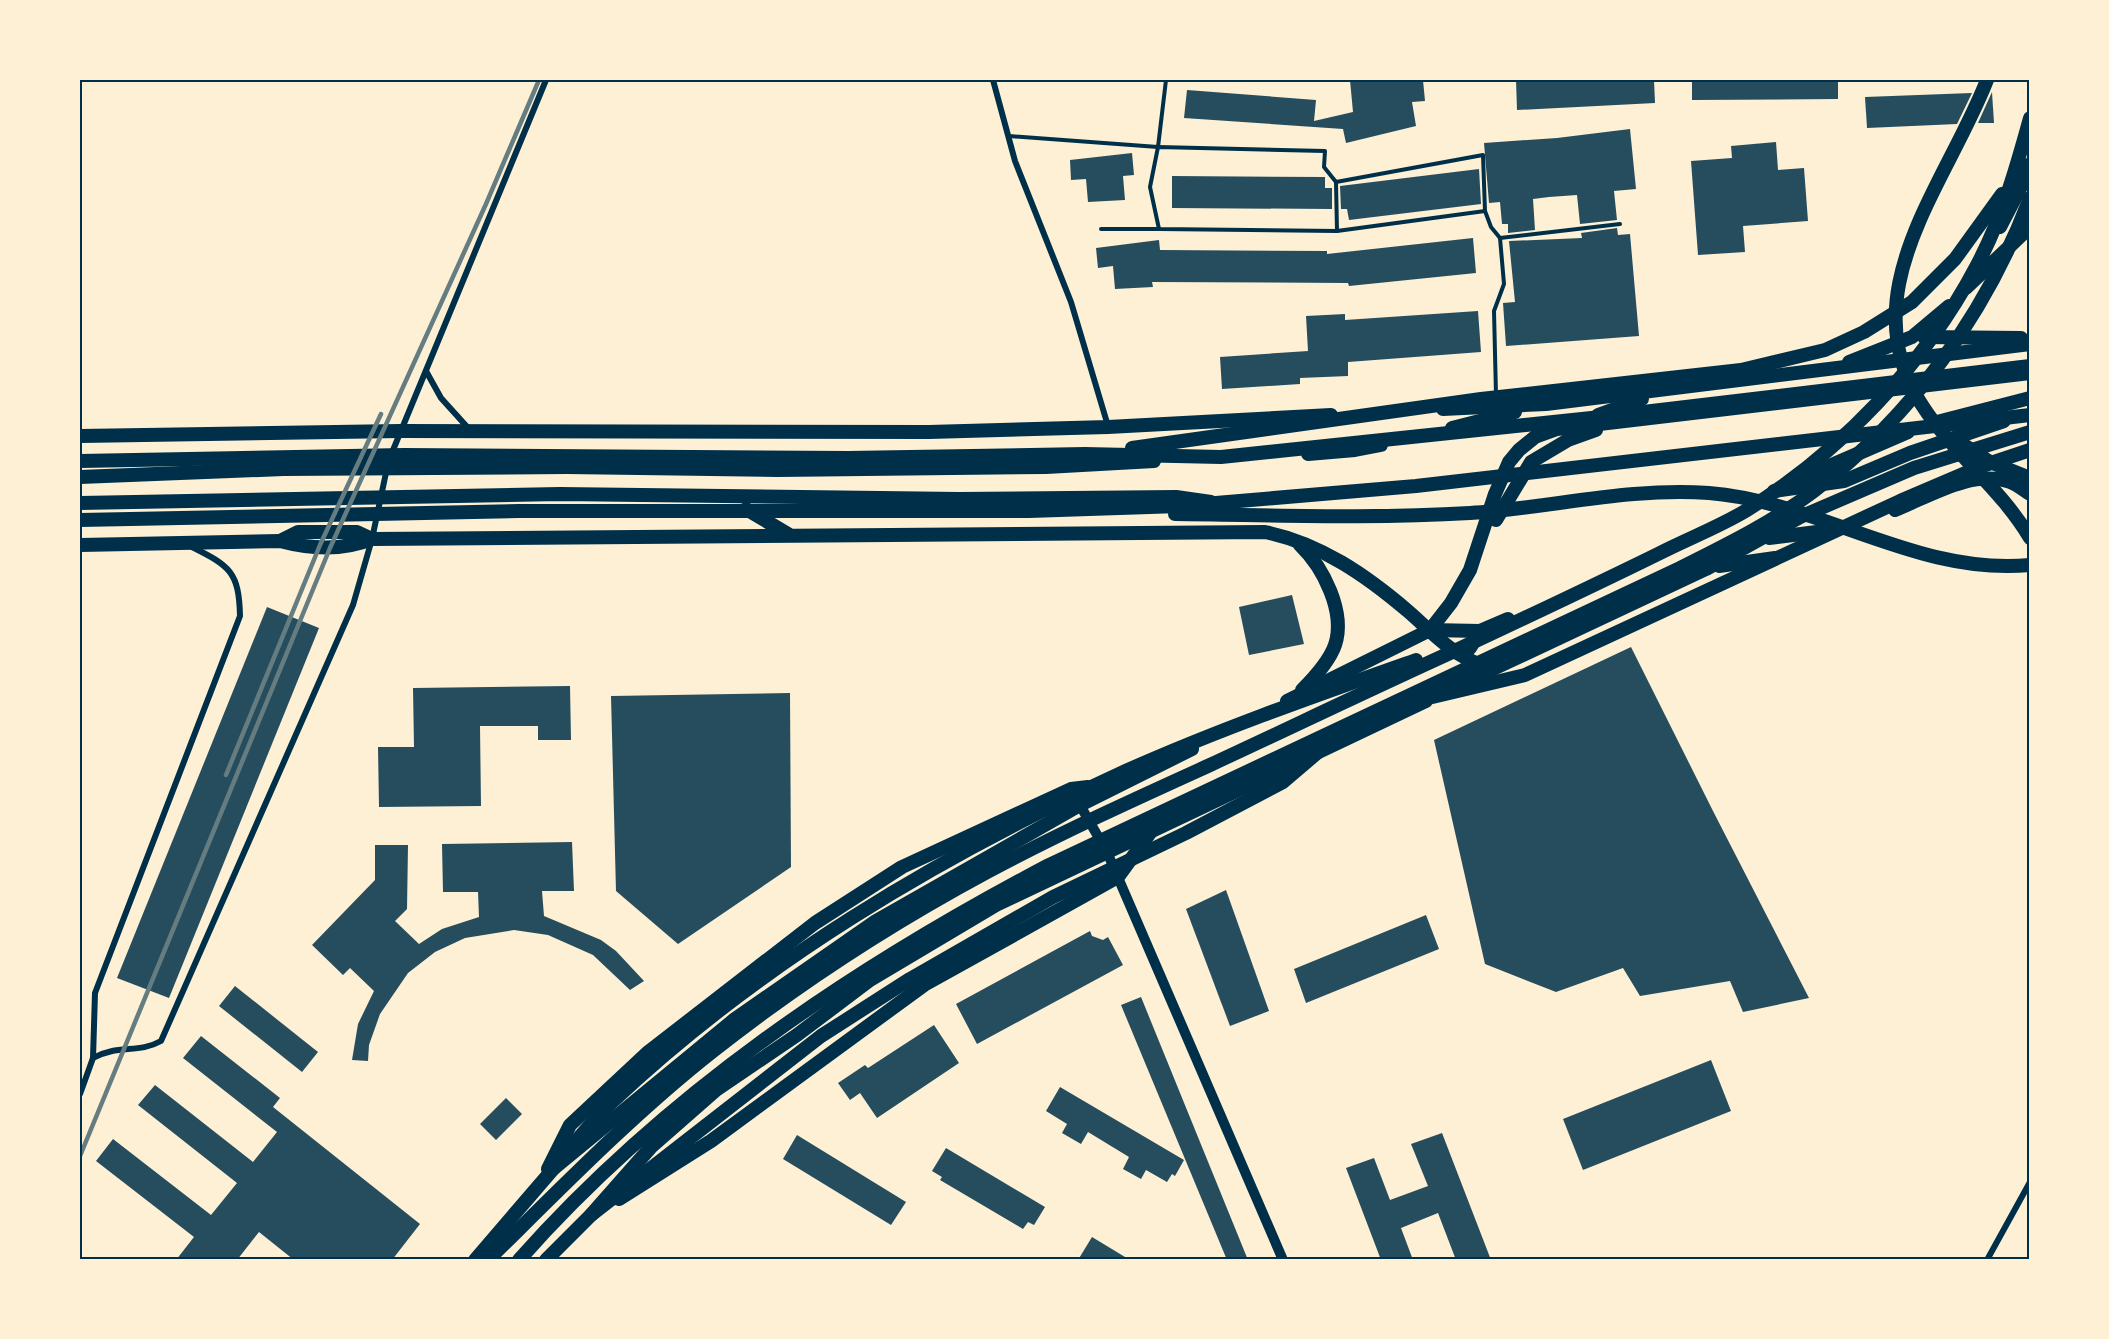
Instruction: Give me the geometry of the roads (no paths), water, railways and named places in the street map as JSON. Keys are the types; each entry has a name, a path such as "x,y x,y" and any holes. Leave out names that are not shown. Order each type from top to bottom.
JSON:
{"main road":[{"path":"1987,80 1910,241 1899,281 1896,313 1900,356 1910,387 1929,416 2012,513 2030,538"},
{"path":"488,1260 603,1146 712,1052 787,996 869,942 985,873 1095,818 1497,631 1744,511 1796,475 1835,443 1913,360 1945,318 1977,267 2000,215 2030,118"},
{"path":"1970,283 2025,179 2030,164"},
{"path":"1086,454 1481,399 1742,369 1825,350 1890,317 1928,288 1981,225 2011,180"},
{"path":"519,1260 555,1218 654,1126 730,1063 843,984 964,910 1049,865 1680,568 1754,531 1814,491 1891,422 1922,389 1954,347 1998,273 2030,198"},
{"path":"1819,372 1912,337 1943,313 1970,283 2030,227"},
{"path":"1912,337 2030,338"},
{"path":"80,436 400,431 929,432 1108,427 1546,404 1819,372 2030,344"},
{"path":"80,461 370,455 848,458 1086,454 1221,457 1589,419 2030,366"},
{"path":"1470,570 1495,494 1509,462 1535,437 1557,429 2030,373"},
{"path":"1535,437 1667,390"},
{"path":"1430,630 1480,631 1708,525 1775,490 1895,436 1957,416 2030,398"},
{"path":"80,477 567,467 777,470 1022,467 1273,457 1355,450 1546,404"},
{"path":"1775,490 1844,481 1910,453 2030,413"},
{"path":"1029,512 1180,506 1416,486 2030,413"},
{"path":"1929,416 1961,444 1989,462 2030,478"},
{"path":"554,1168 735,1019 876,921 1080,805 1430,630 1451,603 1530,462 1568,440 1617,422"},
{"path":"546,1260 591,1215 651,1147 716,1090 797,1035 870,980 996,905 1491,668 1706,569 1800,518 1914,468 2030,432"},
{"path":"1384,708 1525,675 1900,501 1982,466 2030,450"},
{"path":"1706,569 1787,556 1817,546 1852,528 1966,481 1988,478 2011,482 2030,494"},
{"path":"1800,518 1844,481"},
{"path":"80,520 531,511 1029,512 1361,516 1469,513 1620,495 1711,493 1813,515 1942,559 1991,567 2030,566"},
{"path":"80,503 560,494 959,499 1176,496 1201,499 1232,508 1335,557 1430,630 1463,660 1491,668"},
{"path":"723,496 790,535"},
{"path":"1764,538 1852,528"},
{"path":"80,545 280,541 301,547 351,547 372,538 1244,530 1291,538 1311,556 1322,571 1334,610 1337,630 1335,645 1312,680 1292,698"},
{"path":"1452,688 1463,660 1480,631"},
{"path":"475,1260 609,1105 704,1023 780,966 847,921 985,839 1124,772 1315,697 1497,631"},
{"path":"591,1215 712,1119 840,1024 977,939 1283,782 1355,721"},
{"path":"543,1180 570,1125 647,1053 776,951 902,867 1071,789 1129,780"},
{"path":"591,1215 711,1141 924,985 1118,877 1150,832"}],"street":[{"path":"93,1058 106,1050 149,1048 161,1041 353,605 372,538 386,469 546,80"},
{"path":"993,80 1015,161 1071,302 1108,427"},
{"path":"426,371 441,398 471,431"},
{"path":"80,1094 93,1058 95,993 240,616 240,589 224,564 186,544"},
{"path":"1071,789 1107,852 1283,1260"},
{"path":"1987,1260 2030,1182"}],"lane":[{"path":"1159,229 1150,187 1158,147 1166,80"},
{"path":"1008,136 1158,147 1325,151 1324,167 1336,182 1337,231"},
{"path":"1336,182 1483,155 1485,211 1491,227 1500,238 1504,284 1494,311 1496,407"},
{"path":"1101,229 1337,231 1485,211"},
{"path":"1500,238 1620,224"}],"railway":[{"path":"80,1156 330,548 486,204 539,80"},
{"path":"226,775 320,545 381,414"}]}
